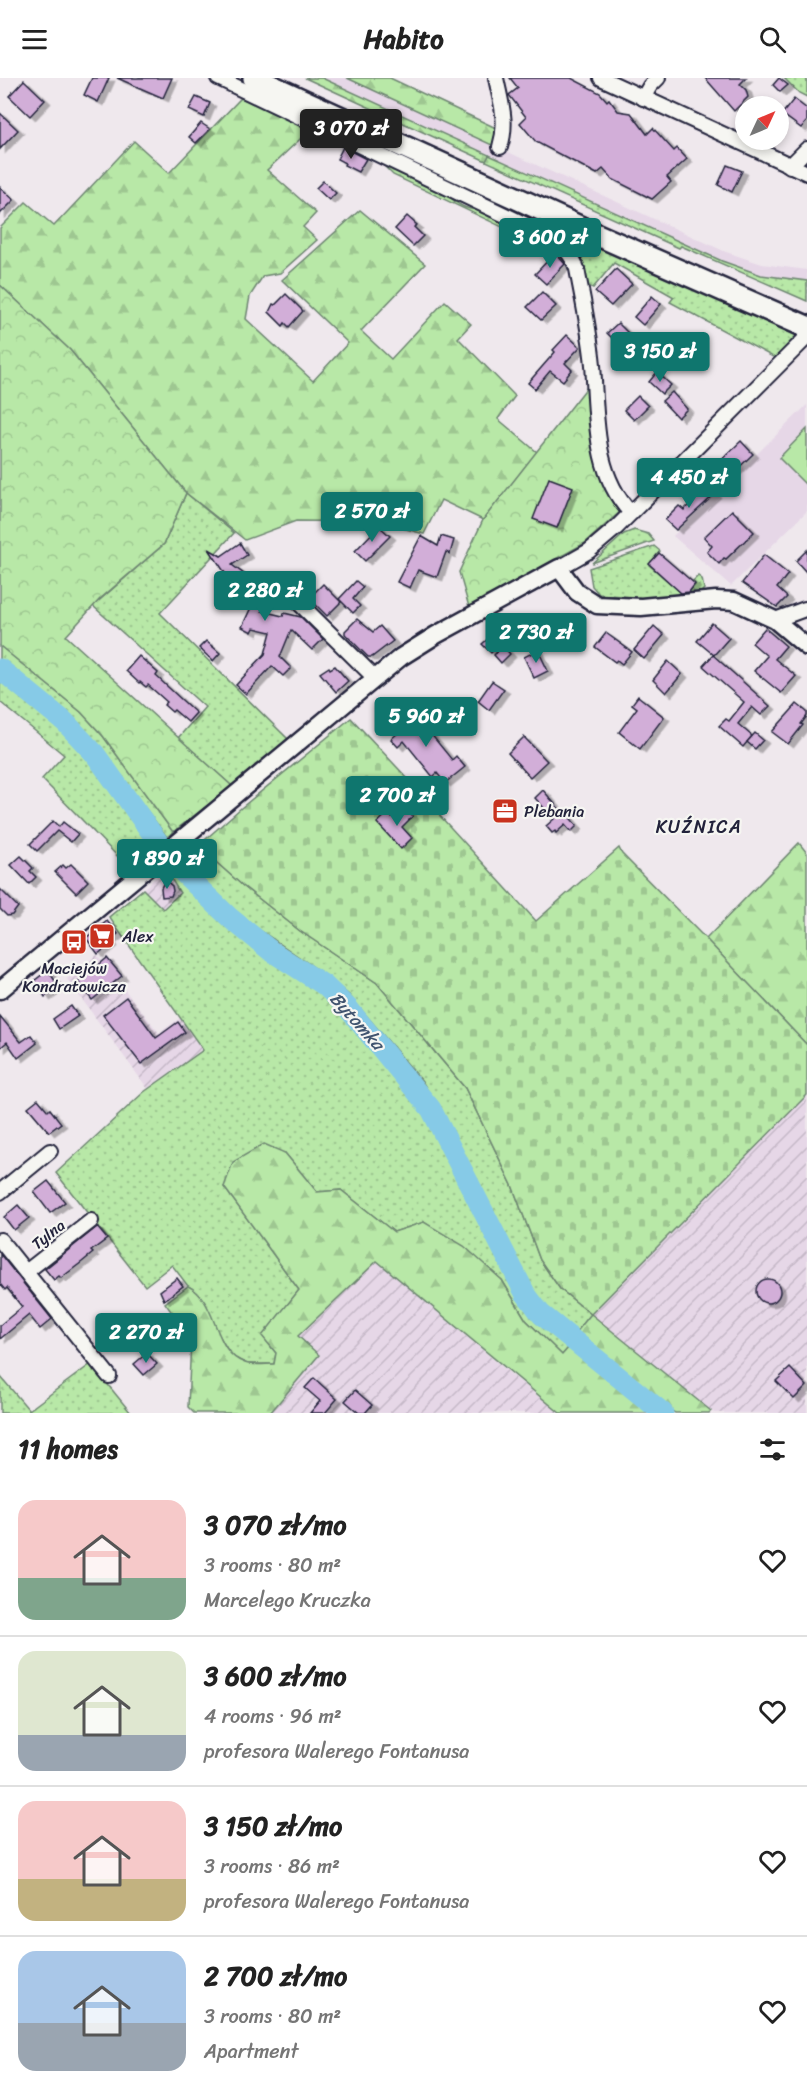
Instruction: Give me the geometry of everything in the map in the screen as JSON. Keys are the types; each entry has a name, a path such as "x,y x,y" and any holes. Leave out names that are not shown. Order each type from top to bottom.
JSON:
{"main road":[{"path":"254,78 584,229 793,311"},
{"path":"284,78 793,311 807,327"}],"street":[{"path":"218,78 547,235 567,250 574,260 590,346 596,427 601,454 613,488 631,513"},
{"path":"496,78 505,125 500,147"},
{"path":"601,78 807,173"},
{"path":"643,98 658,78"},
{"path":"790,166 807,149"},
{"path":"0,990 401,657 436,635 594,548 807,337"},
{"path":"559,568 572,586 589,601 602,606 635,607 729,600 775,620 807,647"},
{"path":"296,600 375,678"},
{"path":"775,620 806,608"},
{"path":"794,634 806,608"},
{"path":"0,1192 50,1150"},
{"name":"Tylna","path":"26,1272 91,1221"},
{"name":"Tylna","path":"0,1240 109,1376"}],"shaded area":[{"path":"322,78 347,78 726,252 762,264 807,270 807,281 761,275 722,261"},
{"path":"807,405 807,511 731,586 673,536"},
{"path":"165,869 180,893 163,909 143,889"},
{"path":"97,955 159,1033 180,1018 202,1050 148,1089 67,979"},
{"path":"807,1095 807,1413 714,1413 591,1314"},
{"path":"377,1261 560,1413 270,1413 319,1355 298,1337"}],"green space":[{"path":"305,78 322,78 489,155 486,161"},
{"path":"347,78 390,78 498,129 494,146"},
{"path":"784,78 807,78 807,97 799,93"},
{"path":"241,98 312,128 267,170 316,213 303,227 317,240 280,273 263,276 250,296 246,319 313,381 348,343 282,280 360,210 425,264 361,331 391,359 445,301 471,324 458,338 515,396 498,419 537,452 483,520 441,500 424,534 381,522 296,521 245,540 186,493 70,350 0,285 0,228 26,202 54,226 134,141 169,173"},
{"path":"489,155 722,261 761,275 807,281 807,301 681,246 679,248 486,161"},
{"path":"377,159 446,193 462,206 482,209 541,238 538,244 393,175"},
{"path":"483,193 494,200 798,334 775,358 670,302 674,297 614,263 593,288 584,284 577,259 484,202"},
{"path":"0,285 70,350 186,493 164,544 100,599 66,636 232,786 173,832 103,736 81,712 0,646"},
{"path":"588,386 622,510 585,543 469,607 459,572 483,520"},
{"path":"807,429 807,482 805,484 779,458"},
{"path":"186,493 234,533 160,613 289,740 232,786 178,738 205,707 93,606 164,544"},
{"path":"634,530 648,534 654,541 592,563 624,534"},
{"path":"654,546 660,551 649,565 685,596 695,585 693,581 698,576 702,579 704,589 697,596 661,600 599,594 592,586 589,568"},
{"path":"0,646 81,712 103,736 173,832 167,837 96,743 80,726 0,661"},
{"path":"0,679 52,720 93,761 152,843 126,865 42,779 64,755 0,702"},
{"path":"351,718 409,780 417,782 419,790 440,816 536,921 619,848 622,854 807,1045 807,1095 591,1314 560,1289 540,1260 512,1185 465,1088 377,983 300,931 243,886 198,846"},
{"path":"799,843 807,853 807,1045 706,939"},
{"path":"198,846 243,886 300,931 377,983 465,1088 512,1185 540,1260 560,1289 591,1314 574,1335 534,1295 456,1138 422,1081 349,995 321,972 213,895 177,856"},
{"path":"168,866 234,929 318,990 354,1026 408,1092 440,1140 468,1191 509,1278 526,1307 535,1318 569,1347 562,1355 526,1320 502,1280 424,1222 394,1232 341,1190 317,1192 285,1153 224,1187 299,1290 263,1336 276,1353 274,1364 247,1364 231,1356 193,1289 172,1265 145,1286 56,1173 144,1092 203,1050 109,917 143,889 163,909 180,893 165,869"},
{"path":"264,1144 285,1153 317,1192 341,1190 394,1232 424,1222 464,1246 502,1280 526,1320 562,1355 569,1347 653,1413 560,1413 377,1261 298,1336 319,1355 270,1413 194,1413 188,1407 191,1339 165,1303 188,1286 198,1293 205,1303 221,1338 234,1357 248,1364 274,1364 276,1353 262,1336 299,1290 224,1187 233,1162"},
{"path":"591,1314 711,1411 709,1413 675,1413 574,1335"},
{"path":"91,1364 131,1413 0,1413 0,1376 29,1410"}],"building":[{"path":"92,78 109,78 98,102 84,95"},
{"path":"117,78 172,78 163,98"},
{"path":"510,78 571,78 600,93 607,101 609,99 618,111 631,113 647,134 653,128 674,151 677,148 687,159 667,177 671,182 652,199 612,179 603,169 597,174 536,142 520,123 526,117 509,95 518,88"},
{"path":"705,78 746,78 740,84 746,90 748,96 735,96 734,111"},
{"path":"779,78 788,85 780,92 773,85"},
{"path":"24,80 45,100 30,116 9,96"},
{"path":"196,97 210,103 204,117 189,110"},
{"path":"794,99 807,109 807,121 801,128 789,119 789,105"},
{"path":"0,113 18,130 0,149"},
{"path":"201,123 210,129 196,143 189,137"},
{"path":"343,147 366,159 358,172 337,159"},
{"path":"727,165 742,171 732,192 718,185"},
{"path":"323,181 336,193 329,200 316,188"},
{"path":"0,187 14,200 0,214"},
{"path":"407,216 417,225 414,227 423,236 413,246 395,229"},
{"path":"555,253 565,264 546,284 535,274"},
{"path":"616,269 632,284 611,306 595,292"},
{"path":"542,292 556,306 541,320 527,307"},
{"path":"286,294 303,311 289,327 285,323 283,326 269,312 273,304 275,305"},
{"path":"652,296 661,304 643,325 634,317"},
{"path":"618,323 628,333 617,343 607,333"},
{"path":"567,335 580,347 565,363 572,370 563,381 550,371 535,389 528,383"},
{"path":"657,372 671,385 662,394 649,382"},
{"path":"672,392 687,409 678,418 662,401"},
{"path":"638,396 648,406 634,420 624,410"},
{"path":"741,441 753,454 726,480 714,467"},
{"path":"549,478 573,487 557,528 533,519"},
{"path":"707,486 715,494 676,530 665,520 679,506 684,510"},
{"path":"732,510 754,532 719,564 707,552 712,546 704,537"},
{"path":"379,526 390,536 365,561 355,551"},
{"path":"421,536 438,546 441,536 454,540 450,554 446,552 437,577 418,570 410,588 397,582"},
{"path":"240,543 247,555 232,565 260,586 253,595 268,600 262,611 301,617 323,639 312,650 291,630 280,657 291,668 283,676 272,666 246,694 236,685 265,654 271,632 254,628 252,632 242,627 252,605 244,601 248,592 229,579 209,549 221,556"},
{"path":"807,550 807,573 796,561"},
{"path":"659,553 695,584 689,592 681,593 649,564"},
{"path":"764,555 788,574 777,588 787,597 777,607 742,583"},
{"path":"356,581 363,587 353,599 360,606 353,613 339,599"},
{"path":"323,584 341,602 327,616 309,598"},
{"path":"357,619 373,632 380,626 393,641 372,657 368,657 345,634 345,631"},
{"path":"570,619 575,637 551,643 547,625"},
{"path":"712,623 729,638 714,655 697,641"},
{"path":"654,626 664,635 644,659 634,650"},
{"path":"765,628 786,646 775,659 796,676 781,693 754,671 767,656 752,643"},
{"path":"606,633 632,652 622,664 617,660 615,662 595,647"},
{"path":"489,638 497,646 491,653 482,644"},
{"path":"206,641 220,653 213,661 199,648"},
{"path":"503,646 510,654 501,663 494,655"},
{"path":"538,650 548,671 534,678 524,657"},
{"path":"713,655 770,706 761,715 752,707 738,724 752,736 743,747 719,726 726,719 729,721 744,702 703,666"},
{"path":"139,656 158,673 156,676 196,713 188,722 164,705 167,702 148,685 146,687 139,683 126,671"},
{"path":"668,661 682,674 666,693 653,680"},
{"path":"335,666 348,681 336,692 320,673"},
{"path":"492,681 504,689 489,710 478,701"},
{"path":"638,696 664,717 640,749 619,732 637,708 632,704"},
{"path":"797,704 807,712 807,716 788,744 772,732"},
{"path":"408,712 410,715 413,712 452,760 456,756 465,767 445,783 437,773 433,777 404,741 398,747 391,739 398,733 394,728 398,726 395,723"},
{"path":"755,733 763,740 755,749 747,742"},
{"path":"524,737 547,761 530,777 508,753"},
{"path":"404,781 414,785 416,795 406,792"},
{"path":"543,790 565,816 567,814 577,826 571,832 565,825 556,833 555,831 552,833 546,826 554,819 535,798"},
{"path":"404,806 413,816 402,827 412,838 401,849 377,823 388,813 392,817"},
{"path":"53,821 59,827 63,822 78,834 71,842 57,831 37,851 30,844"},
{"path":"21,856 33,868 30,871 36,877 29,884 11,865"},
{"path":"71,864 88,881 76,893 55,872 63,865 66,868"},
{"path":"165,880 172,886 173,891 171,896 162,897 161,888"},
{"path":"0,889 18,907 12,915 7,916 0,909"},
{"path":"107,921 118,934 110,940 112,943 98,954 86,938"},
{"path":"107,958 122,976 92,1000 78,982"},
{"path":"48,970 59,987 45,997 34,981"},
{"path":"126,997 156,1038 178,1022 185,1032 141,1064 103,1015"},
{"path":"71,1006 78,1016 59,1029 53,1019"},
{"path":"0,1016 21,1042 31,1035 37,1043 18,1058 7,1042 0,1048"},
{"path":"38,1099 61,1123 49,1132 28,1107"},
{"path":"48,1181 65,1202 50,1213 34,1192"},
{"path":"18,1205 29,1218 14,1230 4,1217"},
{"path":"97,1227 107,1239 91,1251 93,1253 82,1262 61,1278 59,1276 54,1280 45,1269"},
{"path":"0,1254 52,1319 40,1329 29,1315 0,1339 0,1325 22,1307 7,1288 5,1290 0,1284"},
{"path":"177,1278 183,1286 164,1300 160,1291"},
{"path":"768,1279 776,1283 780,1291 776,1299 768,1303 760,1299 756,1291 760,1283"},
{"path":"147,1353 157,1364 144,1375 134,1364"},
{"path":"790,1368 807,1386 794,1399 776,1381"},
{"path":"314,1378 337,1399 325,1413 310,1413 320,1401 305,1388"},
{"path":"355,1390 372,1405 365,1413 359,1413 345,1401"}],"waterway":[{"name":"Bytomka","path":"0,669 65,722 95,754 174,864 230,918 271,951 324,985 347,1007 431,1109 525,1293 541,1314 663,1413"}],"place":[{"name":"Plebania","path":"505,811"},
{"name":"Alex","path":"102,936"},
{"name":"Maciejów Kondratowicza","path":"74,942"}],"district":[{"name":"KUŹNICA","path":"699,827"}]}
